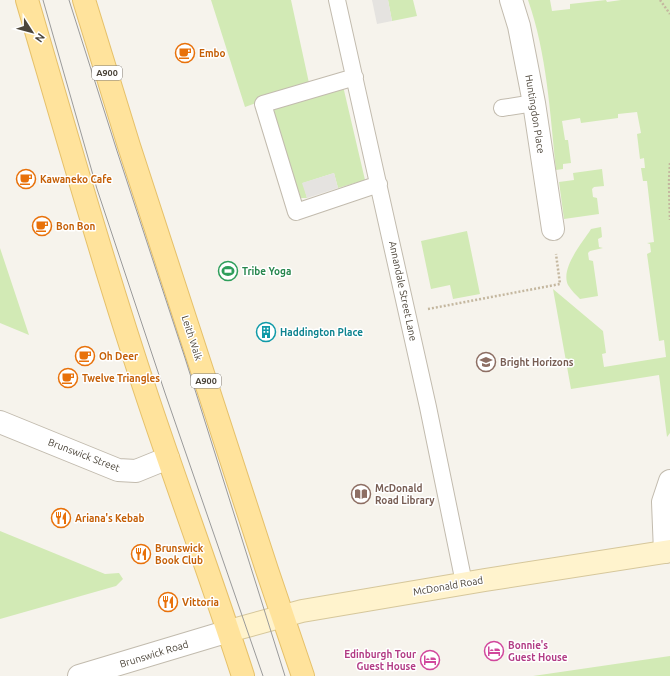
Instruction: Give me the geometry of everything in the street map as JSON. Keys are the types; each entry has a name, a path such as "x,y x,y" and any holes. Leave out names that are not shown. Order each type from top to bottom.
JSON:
{"main road":[{"path":"27,0 86,201 147,398 229,631 243,676"},
{"name":"Leith Walk","path":"84,0 129,146 303,676"}],"street":[{"name":"Huntingdon Place","path":"511,0 519,26 534,103 552,229"},
{"name":"Brunswick Street","path":"0,422 118,470 136,471 168,458"},
{"path":"668,551 663,502 670,481"},
{"name":"McDonald Road","path":"229,631 302,611 464,583 668,551"},
{"name":"Brunswick Road","path":"79,676 229,631"}],"lane":[{"name":"Annandale Street Lane","path":"337,0 408,313 464,583"},
{"path":"355,77 263,104 296,212 379,184"},
{"path":"502,108 534,103"}],"path":[{"path":"660,0 670,14"},
{"path":"670,163 670,220"},
{"path":"408,313 560,284 552,229"}],"green space":[{"path":"211,0 291,0 309,83 245,107"},
{"path":"388,0 413,0 417,16 392,21"},
{"path":"528,0 550,0 552,11 570,9 570,4 606,0 607,2 621,0 670,0 670,433 667,437 659,375 571,389 553,289 603,331 606,353 602,354 604,367 666,357 664,340 659,341 647,254 651,252 650,244 647,243 654,242 647,181 643,181 641,168 645,168 644,158 640,159 637,134 641,133 637,112 618,114 618,118 581,123 580,118 562,121 565,140 568,140 571,163 563,164 563,169 556,170 550,105 544,62 540,41"},
{"path":"343,86 365,180 338,188 334,173 303,183 307,198 301,198 298,196 272,114 276,107"},
{"path":"602,169 604,186 594,187 592,189 593,197 597,198 599,214 564,219 559,182 574,180 573,173"},
{"path":"601,227 602,237 598,239 599,247 603,248 590,251 588,253 589,260 593,261 598,296 580,299 568,285 566,278 567,271 578,248 591,229"},
{"path":"467,231 480,294 453,299 450,285 431,289 421,241"},
{"path":"0,248 29,335 0,323"},
{"path":"0,531 105,574 119,573 123,579 116,586 0,619"},
{"path":"670,656 670,676 533,676"}],"shaded area":[{"path":"372,0 388,0 392,21 377,24"},
{"path":"334,173 338,188 307,198 302,183"}],"tram line":[{"path":"43,0 97,189 165,393 263,676"},
{"path":"69,0 185,358 285,676"}],"place":[{"name":"Embo","path":"185,53"},
{"name":"Kawaneko Cafe","path":"26,179"},
{"name":"Bon Bon","path":"42,226"},
{"name":"Tribe Yoga","path":"228,271"},
{"name":"Haddington Place","path":"266,332"},
{"name":"Oh Deer","path":"85,356"},
{"name":"Bright Horizons","path":"486,362"},
{"name":"Twelve Triangles","path":"68,378"},
{"name":"McDonald Road Library","path":"361,494"},
{"name":"Ariana's Kebab","path":"61,518"},
{"name":"Brunswick Book Club","path":"141,554"},
{"name":"Vittoria","path":"168,602"},
{"name":"Bonnie's Guest House","path":"494,651"},
{"name":"Edinburgh Tour Guest House","path":"430,660"}]}
